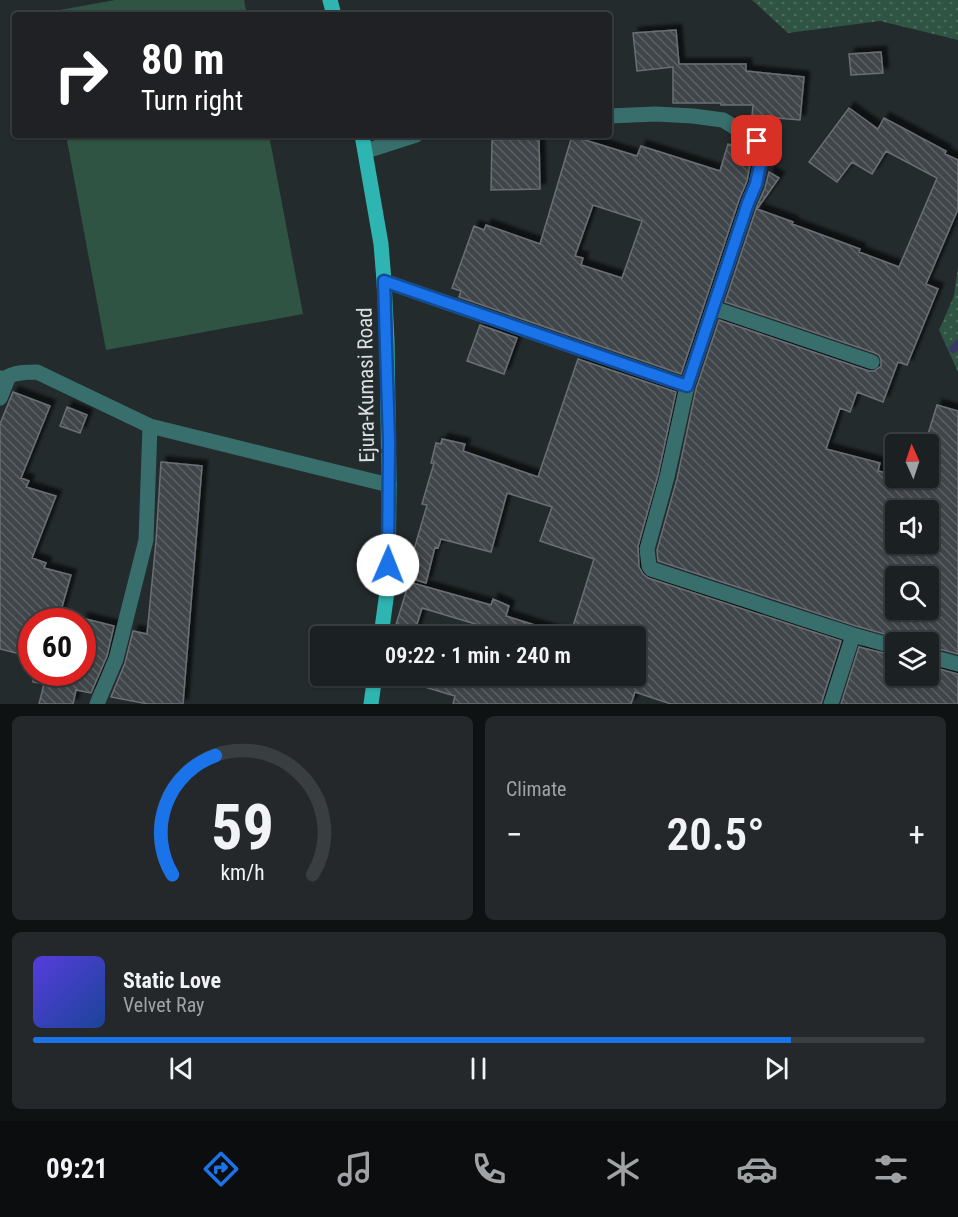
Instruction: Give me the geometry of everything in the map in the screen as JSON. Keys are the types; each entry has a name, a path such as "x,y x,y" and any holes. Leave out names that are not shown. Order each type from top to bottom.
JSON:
{"main road":[{"name":"Ejura-Kumasi Road","path":"363,138 381,244 384,281 389,485 388,584 382,626"},
{"path":"371,704 373,686"}],"street":[{"path":"612,116 656,114 723,120 757,141 760,165 756,184 687,386 667,477 647,549 649,566 885,644"},
{"path":"366,151 407,138"},
{"path":"384,281 687,386"},
{"path":"713,308 872,362"},
{"path":"0,398 4,377 37,372 150,426 389,485"},
{"path":"97,704 116,659 146,540 150,426"},
{"path":"831,704 853,635"},
{"path":"939,659 958,664"}],"green space":[{"path":"115,0 244,0 246,12 49,12"},
{"path":"752,0 958,0 958,40 880,21 788,33"},
{"path":"67,138 270,138 303,314 106,350"},
{"path":"958,267 958,372 939,330 954,296"}],"building":[{"path":"676,30 679,64 746,64 746,71 804,77 800,120 752,116 753,105 673,103 673,67 637,71 633,33"},
{"path":"881,52 883,73 851,75 849,54"},
{"path":"849,108 878,129 884,118 946,151 945,154 958,160 958,209 926,284 938,289 907,365 898,362 883,402 857,392 850,412 840,408 826,449 880,463 878,471 885,473 885,488 939,488 939,434 928,434 937,405 958,411 958,654 939,649 939,632 885,632 885,634 658,561 657,550 677,479 696,389 719,320 869,371 874,371 881,366 879,355 875,353 725,302 769,172 779,178 757,209 860,249 859,252 899,267 937,178 886,151 872,174 852,162 837,182 809,162"},
{"path":"571,138 578,138 637,156 641,146 720,171 728,144 748,151 750,165 747,181 681,374 459,297 461,291 452,288 474,226 484,230 486,225 540,244","holes":["593,205 642,221 622,278 581,265 583,258 575,256"]},
{"path":"539,139 540,189 491,190 492,140"},
{"path":"480,325 517,338 504,374 467,361"},
{"path":"578,359 676,392 658,475 638,546 639,567 648,578 841,641 821,704 671,704 635,692 631,704 453,704 455,696 421,686 646,686 646,626 573,626 594,559 540,541 552,507 507,493 491,552 441,539 438,548 435,547 426,583 406,577 427,505 422,504 434,463 431,463 436,443 441,444 442,439 465,444 463,451 538,477"},
{"path":"13,392 50,406 21,478 29,481 26,487 56,496 32,558 46,563 44,568 71,575 62,608 18,608 18,654 0,649 0,424"},
{"path":"67,407 87,415 80,433 60,426"},
{"path":"161,462 202,466 183,704 148,704 111,697 125,663 133,631 147,634"},
{"path":"409,582 491,605 493,599 509,606 506,616 538,626 482,626 422,608 416,626 396,626"},
{"path":"96,622 114,626 107,656 96,681"},
{"path":"859,647 885,653 885,686 939,686 939,669 958,674 958,704 841,704"},
{"path":"44,686 94,686 91,693 76,690 73,704 39,704"}],"waterway":[{"path":"953,349 958,344"}],"route":[{"path":"388,565 389,441 384,281 687,386 756,184 760,165 757,141"}]}
